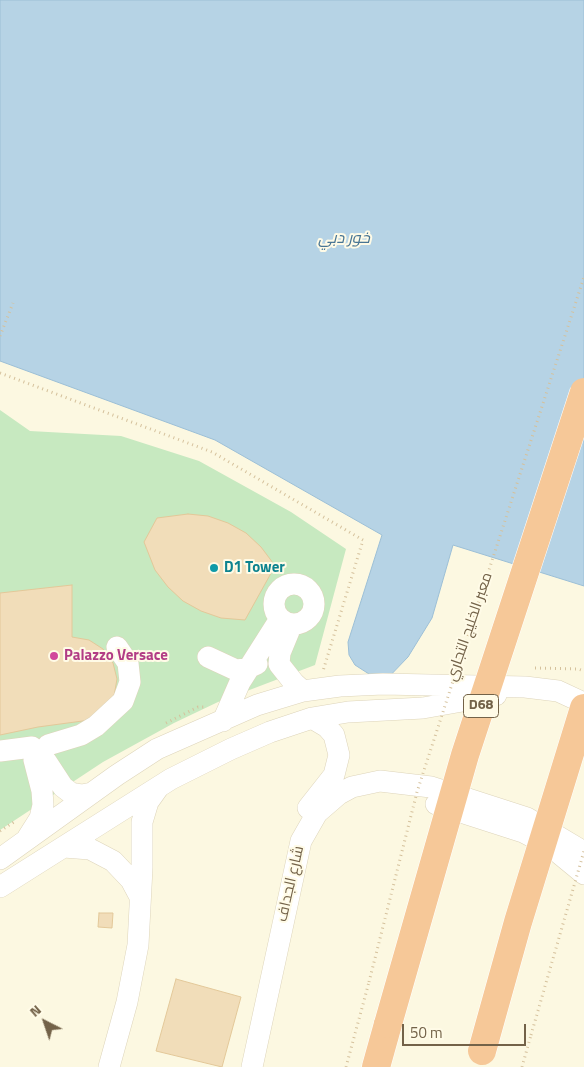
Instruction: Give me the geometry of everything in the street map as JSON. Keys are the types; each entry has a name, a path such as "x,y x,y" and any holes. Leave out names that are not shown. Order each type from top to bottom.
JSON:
{"highway":[{"name":"D68","path":"376,1067 465,755 584,392"},
{"path":"480,1059 526,895 584,708"}],"street":[{"path":"223,721 245,674 286,622 280,653 281,667"},
{"path":"0,760 38,754 81,736 96,726 124,701 130,682 128,663 117,646"},
{"path":"208,657 245,674"},
{"path":"245,674 264,662 281,667 310,689"},
{"path":"0,859 92,793 157,750 257,705 310,689 383,684 525,687 558,691 584,703"},
{"path":"0,887 158,788 230,749 312,718 348,712 432,707 492,696 525,687"},
{"path":"277,946 276,918 294,837 308,808 334,775 338,765 339,755 334,735 327,727 312,718"},
{"path":"0,750 38,754 62,788 82,795 92,793"},
{"path":"83,835 91,822 112,801 174,763 174,754 157,750"},
{"path":"26,841 37,824 42,804 38,754"},
{"name":"شارع الجداف","path":"252,1067 301,841 317,813 339,794 352,787 380,782 431,787 527,818 584,852"},
{"path":"109,1067 134,974 142,868 142,822 148,802 158,788"},
{"name":"شارع الجداف","path":"266,1067 311,846 323,820 344,804 356,798 371,796 412,796 523,832 556,851 578,875"},
{"path":"64,846 90,849 113,861 131,880 140,895"}],"path":[{"name":"معبر الخليج التجاري","path":"346,1067 417,792 584,277"},
{"path":"0,336 13,303"},
{"path":"0,373 212,452 363,540 310,689"},
{"path":"409,803 418,805"},
{"path":"522,1067 584,852"}],"green space":[{"path":"0,410 30,431 121,436 199,461 291,512 346,549 315,665 218,702 174,723 103,762 0,830"}],"water":[{"name":"خور دبي","path":"0,0 584,0 584,586 453,545 432,618 408,657 383,683 355,665 349,655 348,642 382,535 215,440 0,361"}],"building":[{"name":"D1 Tower","path":"188,514 208,516 228,523 246,533 261,547 275,566 245,620 221,618 201,611 183,601 168,587 155,570 144,542 157,518"},
{"name":"Palazzo Versace","path":"72,585 72,637 89,640 103,649 113,663 117,679 114,696 90,720 38,727 0,735 0,593"},
{"path":"99,913 113,913 112,928 98,927"},
{"path":"176,979 241,997 222,1067 156,1051"}],"place":[{"name":"D1 Tower","path":"214,568"},
{"name":"Palazzo Versace","path":"54,656"}]}
